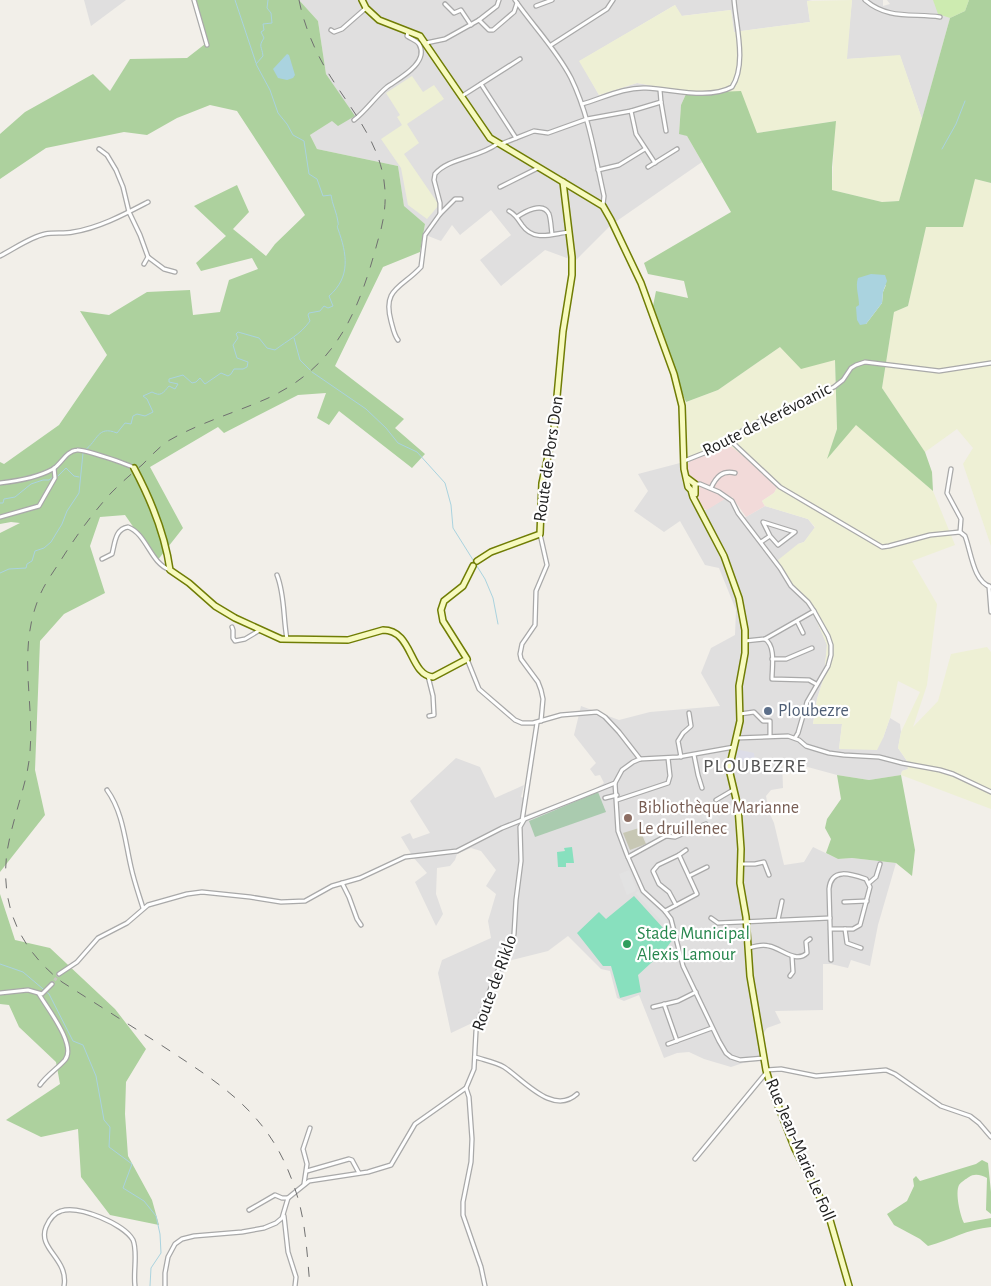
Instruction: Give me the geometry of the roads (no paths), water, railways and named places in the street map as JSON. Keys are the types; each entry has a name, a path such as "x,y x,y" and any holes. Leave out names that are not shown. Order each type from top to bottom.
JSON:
{"main road":[{"path":"365,3 379,20 417,34 426,43 490,138 602,206 637,273 666,350 682,406 685,476 693,486"},
{"name":"Route de Pors Don","path":"540,534 542,482 554,429 563,331 572,275 572,257 563,182"},
{"path":"134,468 148,494 167,546 170,570 215,606 260,630 287,640 348,640 383,630 394,631 402,639 416,664 428,676 433,677 467,658 442,621 441,610 444,601 462,588 475,564 491,552 540,534"},
{"name":"Rue Jean-Marie Le Foll","path":"693,486 696,502 724,556 740,601 745,641 745,655 739,686 740,714 729,769 738,807 740,884 746,922 750,976 766,1071 795,1149 828,1213 849,1286"}],"street":[{"path":"194,0 207,45"},
{"path":"426,43 445,39 479,20 498,6 499,0"},
{"path":"536,6 552,0"},
{"path":"551,45 606,10 613,0"},
{"path":"582,104 628,89 647,88 686,92 716,92 732,87 737,80 740,54 734,0"},
{"path":"865,0 876,10 911,16 940,16"},
{"path":"479,20 489,30 493,30 514,12 516,2"},
{"path":"516,2 551,45 570,77 582,104 604,198 602,206"},
{"path":"331,30 334,32 342,29 365,3"},
{"path":"445,4 454,13 461,10 470,25"},
{"path":"354,120 386,88 416,66 421,54 421,48 417,42 407,36 408,31"},
{"path":"462,96 520,59"},
{"path":"481,84 516,138"},
{"path":"660,90 666,131"},
{"path":"440,214 440,203 434,180 436,172 448,164 480,154 498,144 534,131 548,133 586,119 631,111 661,102"},
{"path":"631,111 636,134 655,163"},
{"path":"98,149 112,163 123,187 129,212 148,257 164,269 175,272"},
{"path":"598,170 620,166 645,149"},
{"path":"648,167 677,149"},
{"path":"500,187 538,168"},
{"path":"398,340 388,311 389,299 394,290 421,267 425,235 440,214 455,199 461,199"},
{"path":"0,256 40,235 73,232 91,227 129,212 148,202"},
{"path":"517,217 528,210 541,208 546,210 549,214 552,234"},
{"path":"509,210 517,217 526,231 531,234 540,236 569,231"},
{"path":"144,264 148,257"},
{"name":"Route de Kerévoanic","path":"684,461 732,442 742,431 760,421 834,387 843,380 851,368 860,363 940,371 991,363"},
{"path":"732,442 780,486 882,547 930,536 960,532 965,536 979,578 990,586 991,612"},
{"path":"0,482 24,480 54,468 65,456 74,451 82,450 134,468"},
{"path":"0,517 39,506 55,478 54,468"},
{"path":"951,469 947,493 962,519 960,532"},
{"path":"711,488 721,474 726,472 735,473"},
{"path":"693,486 711,488 724,494 732,501 740,516 761,542 791,586 814,611 828,636 831,655 828,666 807,702 795,738"},
{"path":"762,522 795,532 778,545 770,536 762,522"},
{"path":"102,559 112,554 117,535 121,529 128,527 137,533 162,566 170,570"},
{"name":"Route de Pors Don","path":"524,820 543,699 538,682 520,654 522,644 535,624 536,591 547,565 540,534"},
{"path":"761,542 770,536"},
{"path":"277,575 281,588 287,640"},
{"path":"745,641 765,639 814,611"},
{"path":"797,621 803,633"},
{"path":"232,627 235,642 245,639 260,630"},
{"path":"765,639 771,646 772,679 805,679 811,680 816,684"},
{"path":"772,659 786,659 812,648"},
{"path":"467,658 479,689 515,720 526,723 539,722 561,715 597,712 605,717 619,732 640,759"},
{"path":"428,676 435,706 434,715 430,716"},
{"path":"740,714 754,712 763,721 770,721 770,736"},
{"path":"681,757 678,741 691,726 689,714"},
{"path":"736,738 770,736 795,738 806,746 829,753 879,757 940,770 954,774 991,792"},
{"path":"734,747 681,757 640,759 624,768 616,778 615,783 618,832 643,891 665,911 674,926 682,961 712,1028 726,1053 731,1058 740,1060 764,1058"},
{"path":"694,755 702,788"},
{"path":"617,800 668,783 670,776 668,758"},
{"path":"59,974 77,962 98,938 127,923 143,908 187,894 202,892 250,896 281,902 298,902 311,898 332,886 366,876 388,863 405,857 458,851 496,831 542,811 615,783"},
{"path":"107,790 111,795 121,820 131,869 143,908"},
{"path":"716,800 733,790"},
{"path":"605,798 617,795"},
{"name":"Route de Riklo","path":"466,1088 474,1069 478,1022 496,974 510,949 514,934 521,861 520,826 524,820"},
{"path":"628,857 666,836 675,838 690,829 706,824"},
{"path":"676,905 669,892 659,884 653,871 658,865 686,850"},
{"path":"665,911 696,895 679,855"},
{"path":"740,864 764,862 769,875"},
{"path":"869,884 876,877 880,864"},
{"path":"689,876 707,867"},
{"path":"830,929 858,927 861,923 870,887 866,879 838,874 829,883 828,889 831,960"},
{"path":"342,883 349,897 356,920 361,925"},
{"path":"778,920 782,901"},
{"path":"844,902 867,901"},
{"path":"711,918 718,923 830,918"},
{"path":"845,929 847,943 861,948"},
{"path":"748,948 770,946 792,956 805,956 806,942 810,939"},
{"path":"790,976 793,972 792,956"},
{"path":"40,994 52,984"},
{"path":"0,993 28,990 40,994 67,1042 68,1052 66,1059 40,1085"},
{"path":"653,1007 678,1001 696,992"},
{"path":"664,1004 677,1041"},
{"path":"668,1044 712,1028"},
{"path":"475,1057 505,1067 519,1079 552,1101 565,1101 577,1094"},
{"path":"695,1159 766,1071 782,1069 816,1076 886,1070 895,1074 941,1106 974,1118 991,1137"},
{"path":"165,1286 164,1273 168,1257 172,1249 182,1239 253,1230 276,1223 283,1216 288,1198 309,1181 380,1169 393,1163 415,1124 466,1088 469,1097 472,1139 471,1162 463,1202 463,1215 481,1267 485,1286"},
{"path":"304,1184 307,1171 303,1149 310,1128"},
{"path":"307,1171 349,1159 352,1160 359,1173"},
{"path":"249,1210 275,1195 288,1198"},
{"path":"64,1286 64,1268 48,1246 45,1235 46,1227 51,1218 66,1210 107,1219 118,1225 130,1236 135,1248 135,1286"},
{"path":"283,1216 286,1222 288,1252 295,1274 295,1286"}],"water":[{"path":"287,54 289,55 295,75 287,80 278,78 273,69"},
{"path":"871,274 885,275 887,281 882,303 866,324 860,325 857,320 856,307 859,305 857,281 858,278"}],"waterway":[{"path":"235,0 256,63"},
{"path":"85,450 102,432 110,431 117,433 125,423 131,424 133,416 137,414 145,416 153,412 147,399 143,396 152,392 162,394 169,386 175,389 178,384 169,382 169,379 183,375 192,383 200,378 205,384 221,373 228,376 234,369 247,367 248,362 237,358 233,345 238,338 236,334 238,332 259,338 267,348 275,350 306,326 310,321 309,313 320,311 324,306 328,308 333,306 329,296 341,281 344,273 345,256 331,195 323,196 317,179 309,174 304,141 293,135 278,113 270,90 256,64 263,56 261,45 264,38 261,32 264,30 263,24 272,23 271,13 267,8 268,0"},
{"path":"942,149 956,124 965,101"},
{"path":"294,338 300,360 310,370"},
{"path":"312,372 366,409 386,428 398,443 417,452 445,483 451,505 453,528 485,579 493,598 498,624"},
{"path":"0,573 9,569 26,568 27,564 32,561 35,551 44,548 51,542 79,493 83,453"},
{"path":"58,476 66,468 74,476 79,477"},
{"path":"0,503 3,503 4,499 15,497 31,484 49,480 53,477"},
{"path":"0,964 23,972 49,994 73,1041 83,1045 96,1076 104,1120 110,1127 109,1147 132,1164 123,1188 144,1201 156,1216 160,1234 161,1253 151,1268 150,1286"}],"tunnel":[{"path":"52,984 59,974"}],"railway":[{"path":"299,0 310,37 318,54 369,137 381,166 385,188 385,203 380,233 371,266 353,313 342,334 311,371 290,386 266,399 192,429 164,444 104,501 78,534 47,582 32,618 28,664 31,731 30,754 7,852 6,872 10,908 16,925 24,941 47,969 62,982 161,1045 226,1090 260,1123 274,1142 286,1165 299,1203 304,1227 310,1286"}],"place":[{"name":"Ploubezre","path":"768,711"},
{"name":"Bibliothèque Marianne Le druillenec","path":"628,818"},
{"name":"Stade Municipal Alexis Lamour","path":"627,944"}],"district":[{"name":"PLOUBEZRE","path":"755,766"}]}
